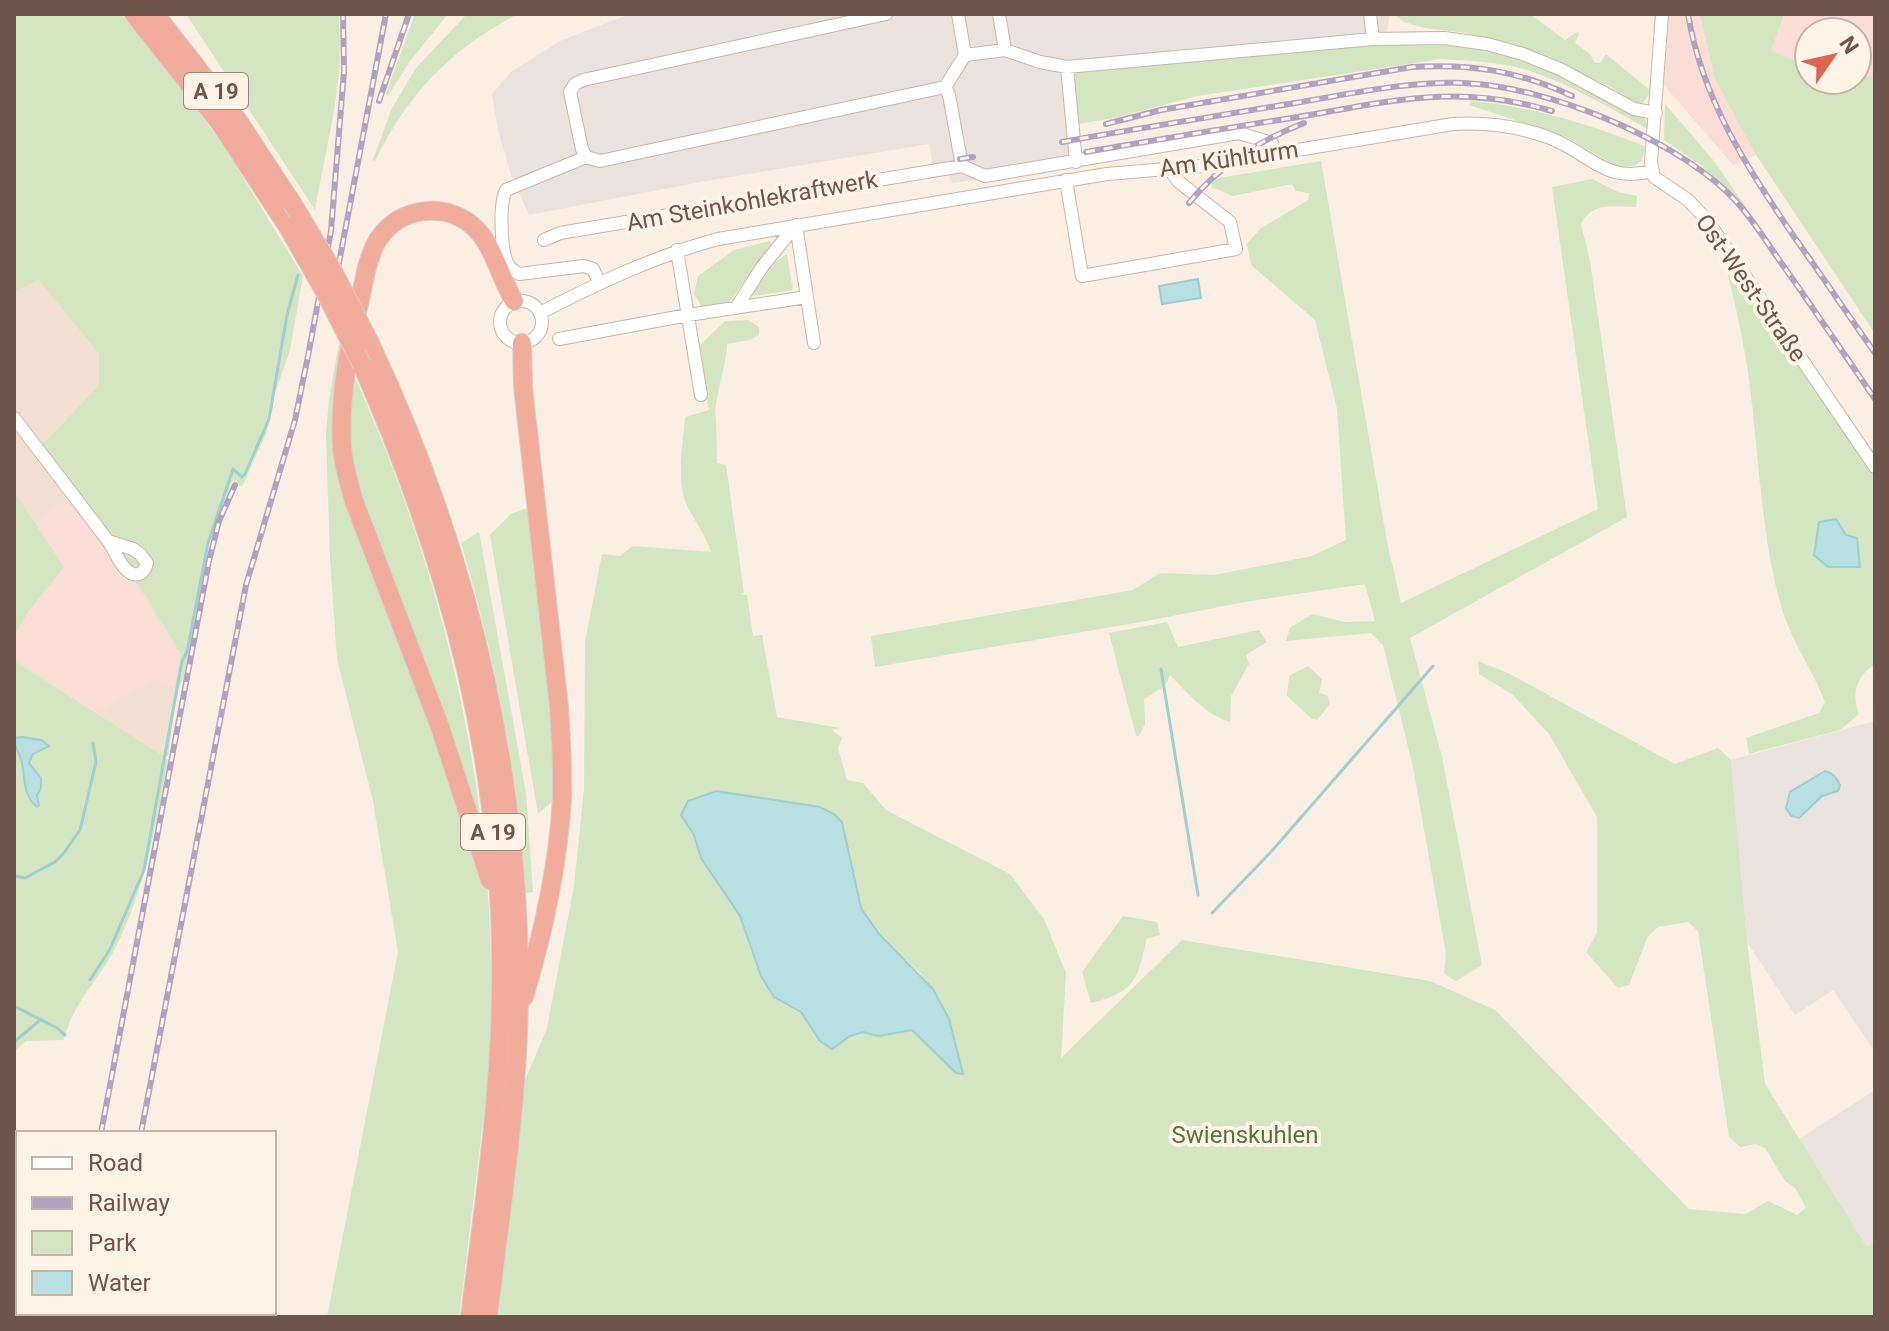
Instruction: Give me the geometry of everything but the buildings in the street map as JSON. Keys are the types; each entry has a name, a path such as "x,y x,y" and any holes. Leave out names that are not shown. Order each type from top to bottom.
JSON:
{"highway":[{"name":"A 19","path":"134,14 220,123 288,227 325,292 362,365 418,502 461,644 482,746 501,917 497,1075 470,1317"},
{"name":"A 19","path":"155,14 229,108 292,203 333,271 370,343 415,444 432,492 459,571 484,667 502,763 511,836 516,899 518,1015 512,1116 488,1317"},
{"path":"501,917 440,727 354,501 346,473 341,425 342,400 367,267 373,248 396,221 411,213 428,210 462,217 486,242 514,301"},
{"path":"518,1015 543,921 555,861 562,799 559,707 523,387 522,343"}],"street":[{"path":"886,14 583,80 575,84 570,92 582,149 586,157 600,161 945,87 965,55 958,14"},
{"path":"999,14 1005,50"},
{"path":"1370,14 1373,39"},
{"path":"1651,171 1662,14"},
{"path":"965,55 1005,50 1067,67 1410,37 1487,44 1535,59 1634,109 1656,113"},
{"path":"1067,67 1076,162"},
{"path":"945,87 962,166"},
{"name":"Am Kühlturm","path":"540,313 599,282 677,250 718,239 1066,180 1169,169 1453,124 1512,127 1549,137 1615,174 1634,176 1651,171"},
{"name":"Am Steinkohlekraftwerk","path":"544,240 560,233 962,166 985,176 1239,133 1272,143 1275,153"},
{"path":"586,157 506,190 501,205 506,260 511,269 519,274 584,266 593,269 599,282"},
{"path":"1066,180 1082,276 1236,249 1230,222 1179,182 1169,169"},
{"name":"Ost-West-Straße","path":"1651,171 1654,177 1688,200 1707,220 1875,467"},
{"path":"796,225 814,343"},
{"path":"736,308 762,267 796,225"},
{"path":"677,250 701,395"},
{"path":"559,339 807,297"},
{"path":"514,301 526,301 540,313 539,333 522,343 509,340 500,328 500,315 514,301"},
{"path":"14,418 108,541"}],"shaded area":[{"path":"630,14 1390,14 1385,42 1077,71 1073,76 1083,166 952,183 949,174 935,175 929,144 700,182 529,215 510,172 492,94 511,72 560,41"},
{"path":"1669,14 1875,14 1873,72 1873,16 1793,16 1793,96 1840,96 1756,155 1733,165 1663,84"},
{"path":"38,278 99,354 99,385 42,445 101,524 181,654 163,757 14,661 14,293"},
{"path":"67,499 133,582 179,653 175,688 156,678 96,713 14,657 14,637 28,612 63,567 35,523"},
{"path":"1875,721 1875,1052 1833,990 1795,1015 1747,942 1731,760"},
{"path":"1875,1090 1875,1243 1866,1247 1799,1139"}],"green space":[{"path":"14,14 121,14 227,151 303,276 290,350 276,390 266,434 242,487 233,479 210,540 186,673 177,691 168,756 164,757 168,760 154,833 134,903 115,949 79,1004 64,1040 26,1041 14,1052 14,661 163,756 181,654 101,524 42,445 99,385 99,354 38,279 14,293"},
{"path":"186,14 338,14 337,88 315,210"},
{"path":"415,14 448,14 410,61 388,96 386,93"},
{"path":"467,14 518,14 472,42 434,75 402,114 373,160 391,110 416,68"},
{"path":"1394,14 1530,14 1565,40 1577,32 1575,43 1590,54 1595,63 1600,63 1606,54 1651,91 1643,103 1637,103 1605,84 1499,41 1424,28 1404,22"},
{"path":"1700,14 1784,14 1771,51 1793,60 1793,96 1873,96 1875,71 1875,334 1756,155 1715,79"},
{"path":"1399,41 1457,42 1531,61 1644,116 1649,130 1578,91 1533,72 1499,64 1441,59 1197,96 1115,118 1078,124 1073,76 1077,71"},
{"path":"1471,101 1516,107 1560,118 1647,147 1641,161 1634,166 1617,167 1566,137 1469,105"},
{"path":"1665,104 1714,161 1753,217 1702,166 1664,140"},
{"path":"1321,161 1387,542 1401,603 1598,509 1552,187 1592,179 1618,192 1637,196 1636,207 1598,209 1581,224 1590,261 1627,517 1410,638 1442,757 1482,965 1456,981 1444,974 1446,954 1413,767 1383,645 1371,633 1286,641 1290,628 1312,614 1345,622 1375,621 1365,584 1250,601 875,667 871,636 1133,590 1160,573 1214,575 1312,556 1346,540 1337,409 1315,320 1251,265 1247,244 1260,229 1308,200 1309,193 1296,191 1292,184 1233,196 1211,187 1213,179"},
{"path":"770,241 772,245 729,302 702,307 694,294 698,276 734,250"},
{"path":"787,254 793,290 748,297 763,270"},
{"path":"1724,259 1738,274 1875,477 1875,664 1863,674 1857,686 1855,699 1859,714 1840,730 1749,754 1746,738 1819,713 1825,702 1789,628 1773,574 1747,364"},
{"name":"Swienskuhlen","path":"748,320 759,327 759,335 750,340 727,344 715,413 717,463 726,465 744,593 739,594 747,595 753,636 762,635 777,717 840,728 832,730 842,738 838,748 847,780 863,783 886,810 1010,874 1044,919 1066,973 1061,1058 1182,940 1430,981 1495,1010 1689,1209 1746,1214 1768,1201 1797,1215 1806,1208 1765,1148 1755,1144 1740,1147 1729,1137 1698,931 1688,922 1658,927 1648,936 1629,985 1618,988 1586,952 1597,933 1597,817 1549,734 1513,695 1479,674 1478,661 1508,673 1675,764 1718,748 1731,760 1747,942 1765,1084 1866,1246 1875,1243 1875,1317 497,1317 524,1083 547,1028 574,886 584,789 585,642 602,554 620,556 633,546 711,552 685,501 681,456 685,417 709,410 698,347 725,321","holes":["716,791 819,807 842,822 861,908 879,934 922,975 956,1073 912,1030 878,1036 863,1032 850,1036 832,1049 820,1041 801,1012 774,997 761,976 740,916 701,858 694,835 681,815"]},
{"path":"339,343 377,429 410,517 438,606 460,697 477,789 487,882 491,976 489,1070 459,1317 327,1317 398,952 373,801 337,659 326,436"},
{"path":"14,491 64,567 28,612 14,637"},
{"path":"530,507 549,698 555,799 538,814 490,535 511,514"},
{"path":"479,532 526,793 533,892 525,893 517,804 504,716 461,543"},
{"path":"1167,622 1178,647 1259,630 1267,642 1246,655 1249,664 1231,696 1230,722 1204,708 1170,675 1165,686 1144,699 1145,724 1136,736 1109,633"},
{"path":"1308,666 1322,679 1319,693 1328,696 1330,704 1317,720 1287,696 1289,676"},
{"path":"1123,916 1157,922 1160,935 1147,938 1137,974 1126,989 1091,1003 1082,972"}],"water":[{"path":"1198,279 1201,298 1162,304 1159,286"},
{"path":"1836,519 1846,535 1857,538 1860,567 1828,567 1814,555 1819,522"},
{"path":"14,738 41,740 49,746 33,754 29,763 41,778 37,807 27,792 21,759 14,742"},
{"path":"1825,771 1837,780 1840,785 1838,791 1822,796 1799,818 1791,816 1786,808 1790,792"},
{"path":"716,791 820,807 842,822 861,908 879,934 933,989 949,1019 963,1074 956,1073 912,1030 878,1036 863,1032 850,1036 832,1049 820,1041 801,1012 774,997 761,976 740,916 701,858 694,835 681,815 688,801"}],"waterway":[{"path":"90,980 110,949 144,870 182,661 187,652 208,543 233,469 242,477 245,474 269,419 287,315 298,275"},
{"path":"1212,913 1270,853 1433,666"},
{"path":"1161,669 1198,895"},
{"path":"14,876 25,878 55,862 80,830 96,762 93,743"},
{"path":"14,1006 65,1035"},
{"path":"14,1042 40,1020"}],"railway":[{"path":"141,1131 246,585 295,420 331,231 344,71 343,14"},
{"path":"332,300 386,14"},
{"path":"379,101 409,14"},
{"path":"1688,14 1704,75 1729,132 1777,212 1875,353"},
{"path":"1106,124 1161,110 1412,67 1494,71 1532,80 1572,96"},
{"path":"1062,142 1421,84 1495,86 1567,104 1604,118 1672,152 1727,192 1756,227 1875,399"},
{"path":"1086,152 1364,105 1424,98 1485,98 1552,111"},
{"path":"1189,203 1214,177 1241,156 1304,123"},
{"path":"960,159 973,157"},
{"path":"101,1131 209,561 219,521 235,485"}]}
